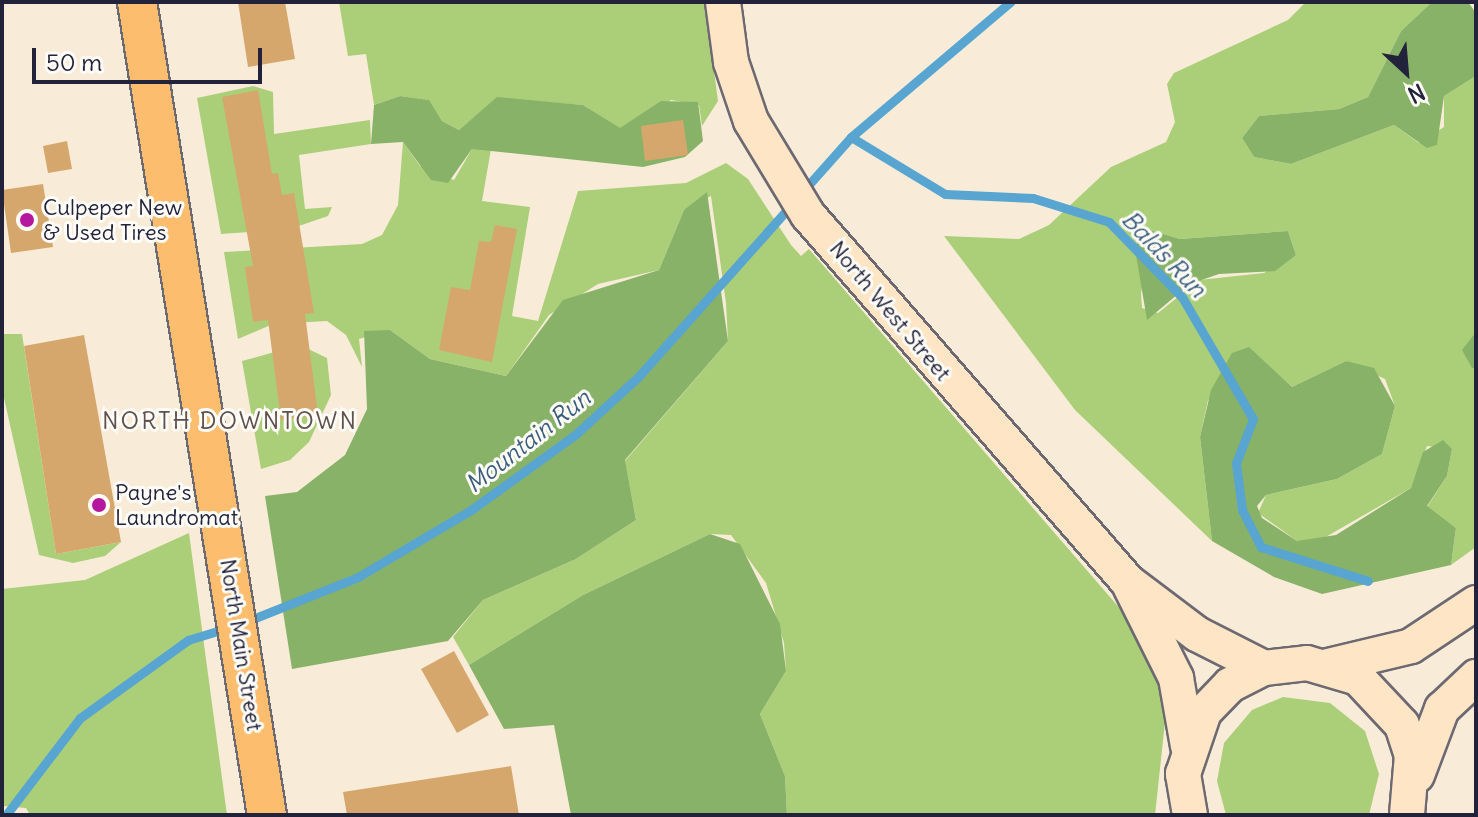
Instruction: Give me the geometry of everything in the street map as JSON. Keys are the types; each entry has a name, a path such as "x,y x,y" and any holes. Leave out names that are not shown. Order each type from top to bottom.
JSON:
{"main road":[{"name":"North Main Street","path":"137,2 246,676 264,807"}],"street":[{"name":"North West Street","path":"723,2 742,97 777,170 826,235 1127,581 1197,634 1264,668"},
{"name":"North West Street","path":"1127,581 1176,678 1190,815"},
{"path":"1174,815 1186,760 1221,694 1264,668 1328,666 1411,646 1476,603"},
{"path":"1328,666 1383,698 1405,735 1413,804"},
{"path":"1413,804 1442,709 1476,677"}],"green space":[{"path":"339,2 705,2 718,101 702,126 699,105 671,100 620,129 583,105 497,98 459,130 442,121 428,100 400,96 374,105 366,54 348,56"},
{"path":"1306,2 1432,2 1401,31 1368,97 1339,109 1259,116 1242,138 1254,157 1291,164 1394,125 1419,143 1444,127 1444,96 1476,76 1476,547 1451,565 1456,528 1427,507 1447,476 1452,449 1427,446 1411,488 1317,542 1297,541 1258,513 1266,495 1337,479 1382,454 1395,406 1385,379 1346,361 1292,387 1273,370 1208,400 1200,437 1212,541 1075,410 944,236 1019,239 1049,225 1111,167 1166,142 1175,122 1167,84 1174,73 1288,20","holes":["1150,230 1180,239 1288,231 1296,255 1264,273 1199,280 1158,313 1142,308 1141,294"]},
{"path":"1432,2 1468,2 1476,13 1476,76 1444,96 1437,145 1427,148 1394,125 1291,164 1254,157 1242,138 1259,116 1339,109 1368,97 1401,31"},
{"path":"253,86 273,92 274,134 370,120 371,144 299,155 305,209 332,207 328,216 290,229 221,234 197,98"},
{"path":"400,96 429,100 442,121 459,130 497,97 583,105 620,128 661,101 698,102 703,141 685,157 643,167 472,149 448,183 431,180 403,142 371,144 374,105"},
{"path":"403,142 420,166 454,180 472,149 491,149 482,201 530,207 512,316 538,321 578,191 686,183 726,163 748,179 791,245 801,256 809,249 1129,619 1158,669 1166,713 1155,815 787,815 785,776 760,714 786,671 784,643 766,583 731,535 710,534 583,595 469,665 453,637 483,600 576,559 636,520 625,461 728,341 726,303 711,196 684,210 659,270 598,284 549,315 506,376 430,359 390,330 359,339 362,367 346,335 327,321 273,324 238,339 224,252 362,244 382,235 398,205"},
{"path":"707,192 728,341 625,460 636,520 576,559 483,600 448,641 292,669 265,496 297,492 345,455 367,409 364,331 390,330 430,359 506,376 563,300 659,270 684,210"},
{"path":"1150,230 1180,239 1288,231 1296,255 1275,271 1219,274 1190,284 1147,320 1136,255 1137,240"},
{"path":"1476,332 1476,368 1472,368 1462,350"},
{"path":"2,334 22,334 56,554 121,542 105,556 73,563 39,555 2,389"},
{"path":"300,345 327,358 331,395 309,442 290,460 261,469 242,361"},
{"path":"1249,347 1292,387 1346,361 1374,368 1395,406 1382,454 1337,479 1266,495 1257,506 1262,518 1297,541 1336,535 1411,488 1423,452 1443,440 1452,449 1447,476 1427,506 1456,528 1451,565 1322,594 1274,577 1212,541 1200,437 1211,390 1232,353"},
{"path":"189,533 227,815 30,815 26,808 2,806 2,589 85,580"},
{"path":"710,534 740,544 780,624 786,671 760,714 785,776 787,815 571,815 554,725 504,729 469,665 583,595"},
{"path":"1283,697 1330,703 1365,731 1379,774 1369,815 1226,815 1217,781 1224,743 1252,710"}],"building":[{"path":"238,2 285,2 295,59 248,67"},
{"path":"258,90 272,174 278,173 282,195 294,193 314,313 305,314 318,415 281,420 268,320 253,322 245,267 253,266 222,97"},
{"path":"683,120 688,155 645,161 641,126"},
{"path":"67,141 72,169 48,173 43,146"},
{"name":"Culpeper New & Used Tires","path":"43,184 53,247 11,253 2,190"},
{"path":"495,225 517,229 492,362 439,350 451,287 470,290 479,241 491,242"},
{"path":"84,335 121,542 56,554 24,346"},
{"path":"454,651 489,715 457,733 421,669"},
{"path":"511,766 519,815 347,815 343,792"}],"waterway":[{"name":"Mountain Run","path":"803,191 851,137 1010,2"},
{"name":"Balds Run","path":"851,137 945,194 1033,198 1109,222 1182,297 1253,419 1236,463 1242,510 1261,547 1368,581"},
{"name":"Mountain Run","path":"245,622 358,577 471,510 576,434 638,377 794,202"},
{"name":"Mountain Run","path":"6,815 80,718 188,640 227,628"}],"place":[{"name":"Culpeper New & Used Tires","path":"27,220"},
{"name":"Payne's Laundromat","path":"99,505"}],"district":[{"name":"NORTH DOWNTOWN","path":"230,421"}]}
